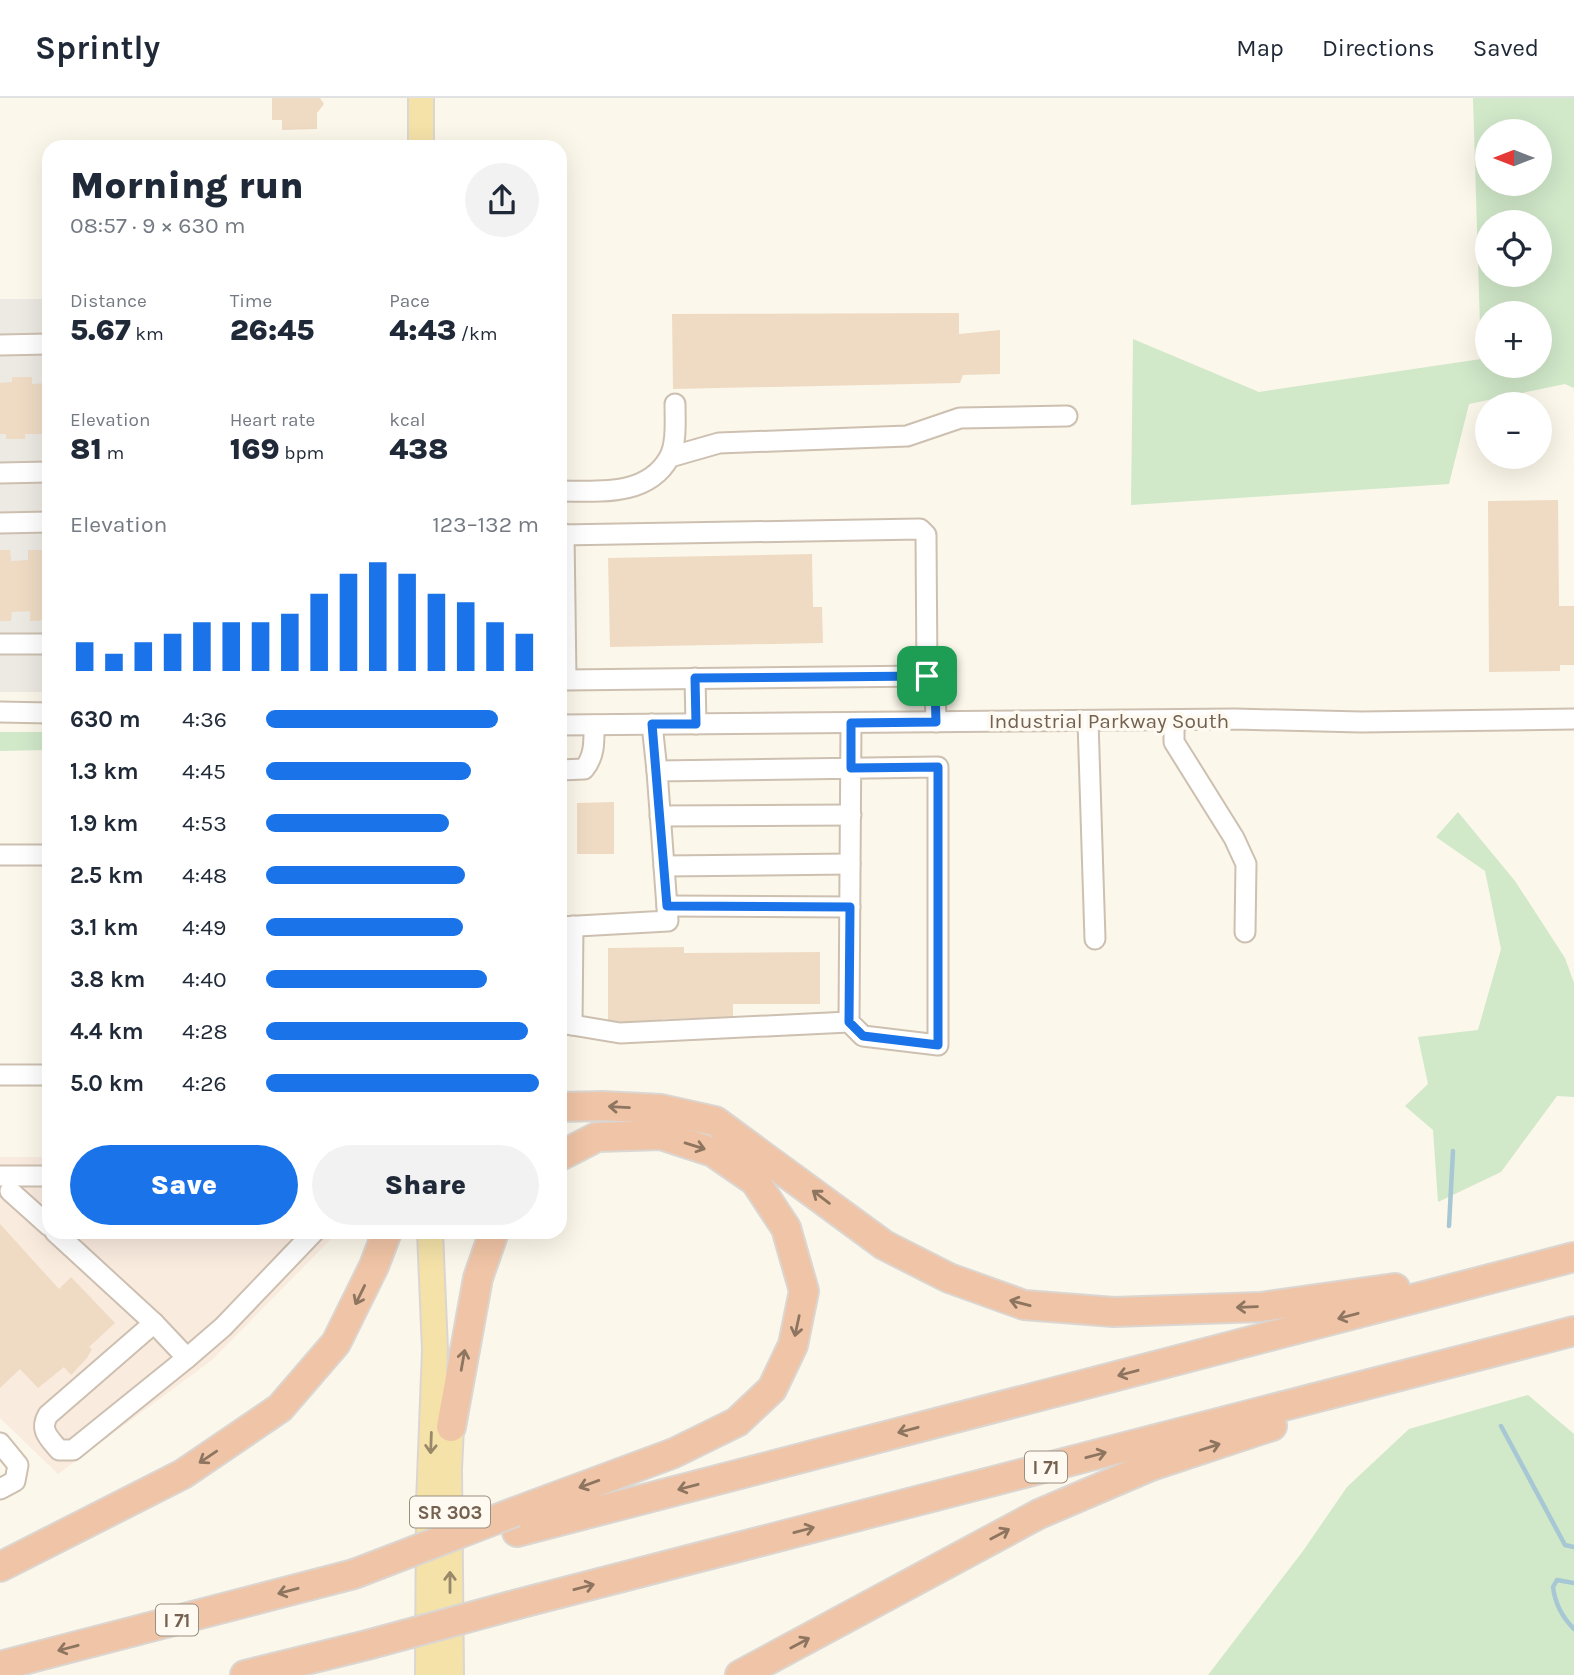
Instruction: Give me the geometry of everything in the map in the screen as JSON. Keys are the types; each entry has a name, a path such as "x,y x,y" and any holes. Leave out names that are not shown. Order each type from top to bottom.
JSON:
{"highway":[{"path":"567,1107 661,1109 715,1121 884,1245 949,1278 1024,1306 1114,1312 1261,1307 1533,1268"},
{"path":"516,1522 674,1453 737,1422 772,1389 793,1345 804,1291 786,1228 755,1181 713,1152 661,1135 597,1137 567,1152"},
{"path":"0,1567 183,1474 280,1408 336,1343 384,1239"},
{"path":"451,1427 478,1278 492,1239"},
{"path":"516,1522 1574,1257"},
{"name":"I 71","path":"245,1675 1574,1331"},
{"path":"740,1675 1039,1514 1151,1466 1523,1344"},
{"name":"I 71","path":"0,1666 354,1574 516,1522"}],"main road":[{"path":"421,98 421,140"},
{"name":"SR 303","path":"428,1675 429,1503 435,1350 430,1239"},
{"name":"SR 303","path":"435,1350 451,1427 451,1675"}],"street":[{"path":"0,345 42,344"},
{"path":"567,491 635,487 652,478 670,457 675,404"},
{"path":"670,457 719,443 907,436 960,418 1067,416"},
{"path":"0,473 42,472"},
{"path":"0,523 42,522"},
{"path":"567,534 920,529 926,536 927,676 935,687 936,722"},
{"path":"0,644 42,644"},
{"path":"567,680 927,676"},
{"path":"695,678 696,724"},
{"path":"0,712 42,712"},
{"name":"Industrial Parkway South","path":"567,725 1574,719"},
{"path":"1174,720 1174,742 1234,838 1246,864 1245,932"},
{"path":"1088,721 1095,939"},
{"path":"657,771 851,768 938,767 938,1045 863,1036 849,1022 850,815 851,768 851,723"},
{"path":"567,926 668,921 652,724"},
{"path":"567,770 584,769 589,763 593,750 594,725"},
{"path":"660,816 850,815"},
{"path":"0,855 42,855"},
{"path":"664,866 850,864"},
{"path":"667,906 850,907"},
{"path":"567,1024 620,1033 849,1022"},
{"path":"0,1075 41,1075"},
{"path":"5,1186 42,1178"},
{"path":"5,1186 42,1220"},
{"path":"63,1239 154,1323 187,1358"},
{"path":"154,1323 48,1415 43,1423 44,1432 59,1450 73,1451 187,1358 223,1327 307,1239"},
{"path":"0,1443 18,1465 15,1481 0,1489"}],"shaded area":[{"path":"0,299 42,299 42,692 0,692"},
{"path":"0,1157 42,1157 42,1239 330,1239 212,1360 58,1474 0,1418"}],"green space":[{"path":"1473,98 1574,98 1574,388 1565,384 1527,392 1475,392 1475,403 1469,404 1449,484 1131,505 1133,339 1259,392 1475,360 1475,378 1552,378 1552,301 1479,301 1479,287 1552,287 1552,210 1476,210 1476,196 1552,196 1552,119 1475,119 1475,163"},
{"path":"0,732 42,732 42,750 0,751"},
{"path":"1458,812 1515,881 1565,958 1574,983 1574,1097 1557,1096 1501,1172 1438,1202 1433,1130 1405,1106 1428,1084 1418,1037 1478,1030 1501,949 1485,871 1436,837"},
{"path":"1528,1395 1574,1434 1574,1675 1208,1675 1303,1551 1347,1487 1409,1429"}],"building":[{"path":"272,98 320,98 324,104 317,113 317,129 282,130 282,120 272,120"},
{"path":"959,313 959,334 1000,330 1000,374 963,375 960,383 673,389 672,314"},
{"path":"12,377 32,377 32,384 42,383 42,434 25,434 25,439 6,439 6,434 0,434 0,383 12,382"},
{"path":"1558,500 1559,606 1574,606 1574,665 1560,665 1560,671 1489,672 1488,501"},
{"path":"0,550 10,550 11,561 28,560 28,550 42,550 42,620 30,621 30,611 12,612 11,621 0,621"},
{"path":"812,554 813,607 822,607 823,643 610,647 608,558"},
{"path":"614,802 614,854 577,854 577,803"},
{"path":"684,947 684,953 820,952 820,1004 733,1004 733,1018 608,1022 608,948"},
{"path":"0,1224 59,1289 71,1277 115,1323 89,1347 92,1349 87,1358 71,1375 64,1367 38,1388 20,1369 0,1388"}],"waterway":[{"path":"1449,1226 1453,1151"},
{"path":"1501,1426 1565,1545 1574,1547"},
{"path":"1574,1583 1557,1580 1553,1587 1560,1610 1574,1629"}],"route":[{"path":"927,676 935,687 936,722 851,723 851,768 938,767 938,1045 863,1036 849,1022 850,907 667,906 652,724 696,724 695,678 927,676"}]}
